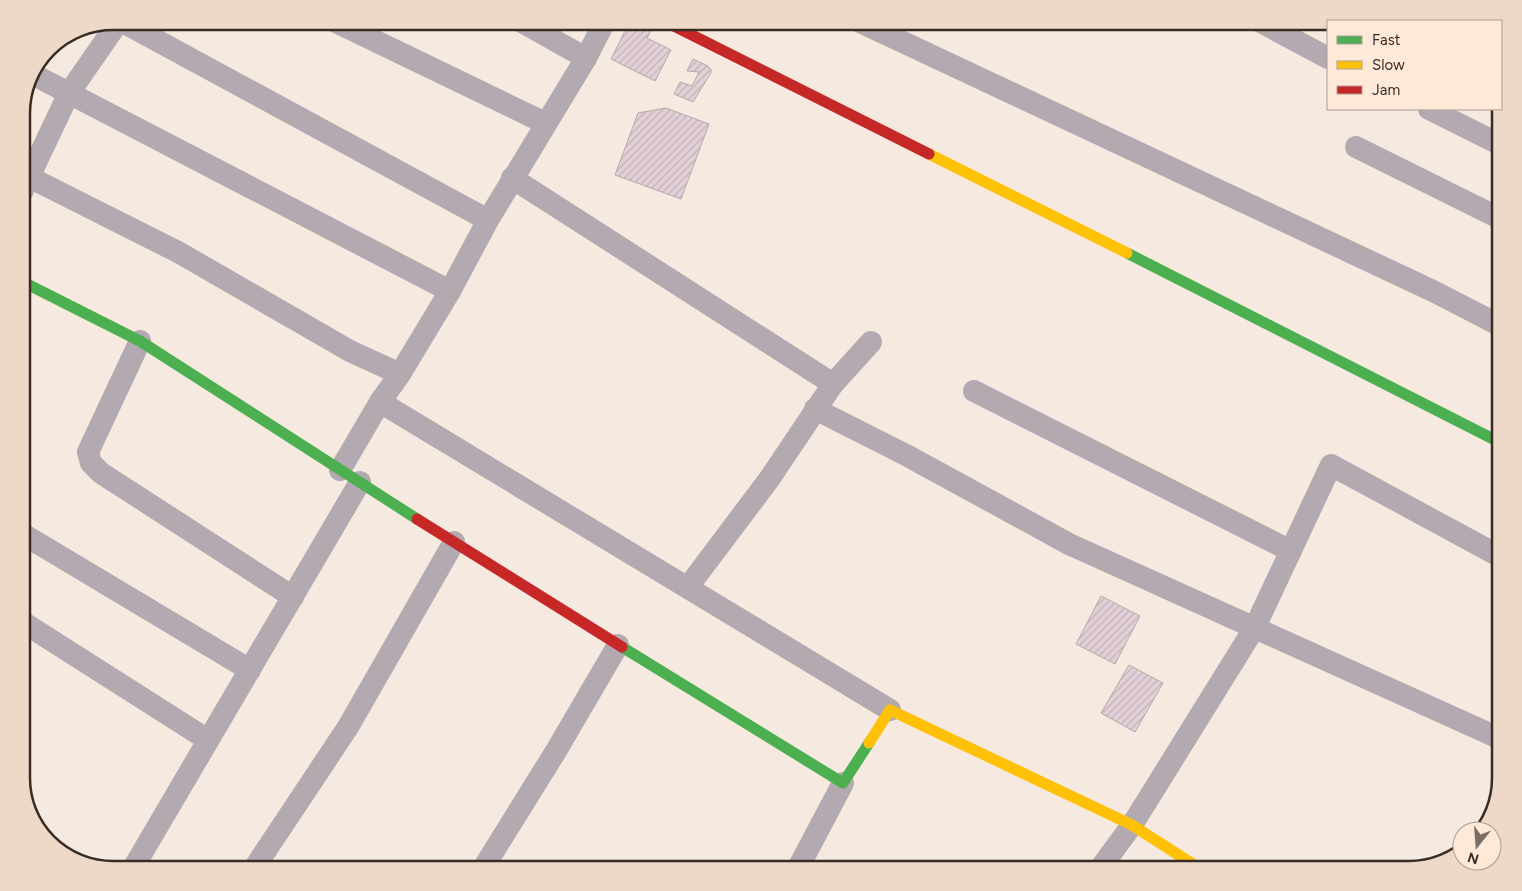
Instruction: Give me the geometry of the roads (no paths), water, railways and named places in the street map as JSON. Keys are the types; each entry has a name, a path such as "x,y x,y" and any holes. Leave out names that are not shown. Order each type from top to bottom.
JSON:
{"street":[{"path":"30,170 70,93 114,30"},
{"path":"137,30 488,220"},
{"path":"353,30 546,123"},
{"path":"536,30 586,58"},
{"path":"340,470 380,402 400,374 450,291 512,178 601,30"},
{"path":"682,30 1348,364 1492,438"},
{"path":"877,30 1433,291 1492,321"},
{"path":"1276,30 1327,57"},
{"path":"38,77 450,291"},
{"path":"1431,110 1492,140"},
{"path":"1356,147 1492,215"},
{"path":"512,178 832,384"},
{"path":"30,184 178,252 350,351 400,374"},
{"path":"30,286 140,341 454,542 843,783"},
{"path":"140,341 88,452 91,463 101,474 293,597"},
{"path":"688,588 770,478 832,384 871,342"},
{"path":"974,391 1291,551"},
{"path":"380,402 890,710 1132,826 1188,861"},
{"path":"815,409 906,455 1069,544 1492,735"},
{"path":"1106,861 1132,826 1255,627 1331,465 1492,552"},
{"path":"137,861 360,482"},
{"path":"30,538 250,670"},
{"path":"259,861 348,727 454,542"},
{"path":"30,627 208,740"},
{"path":"488,861 618,645"},
{"path":"802,861 843,783 890,710"}]}
